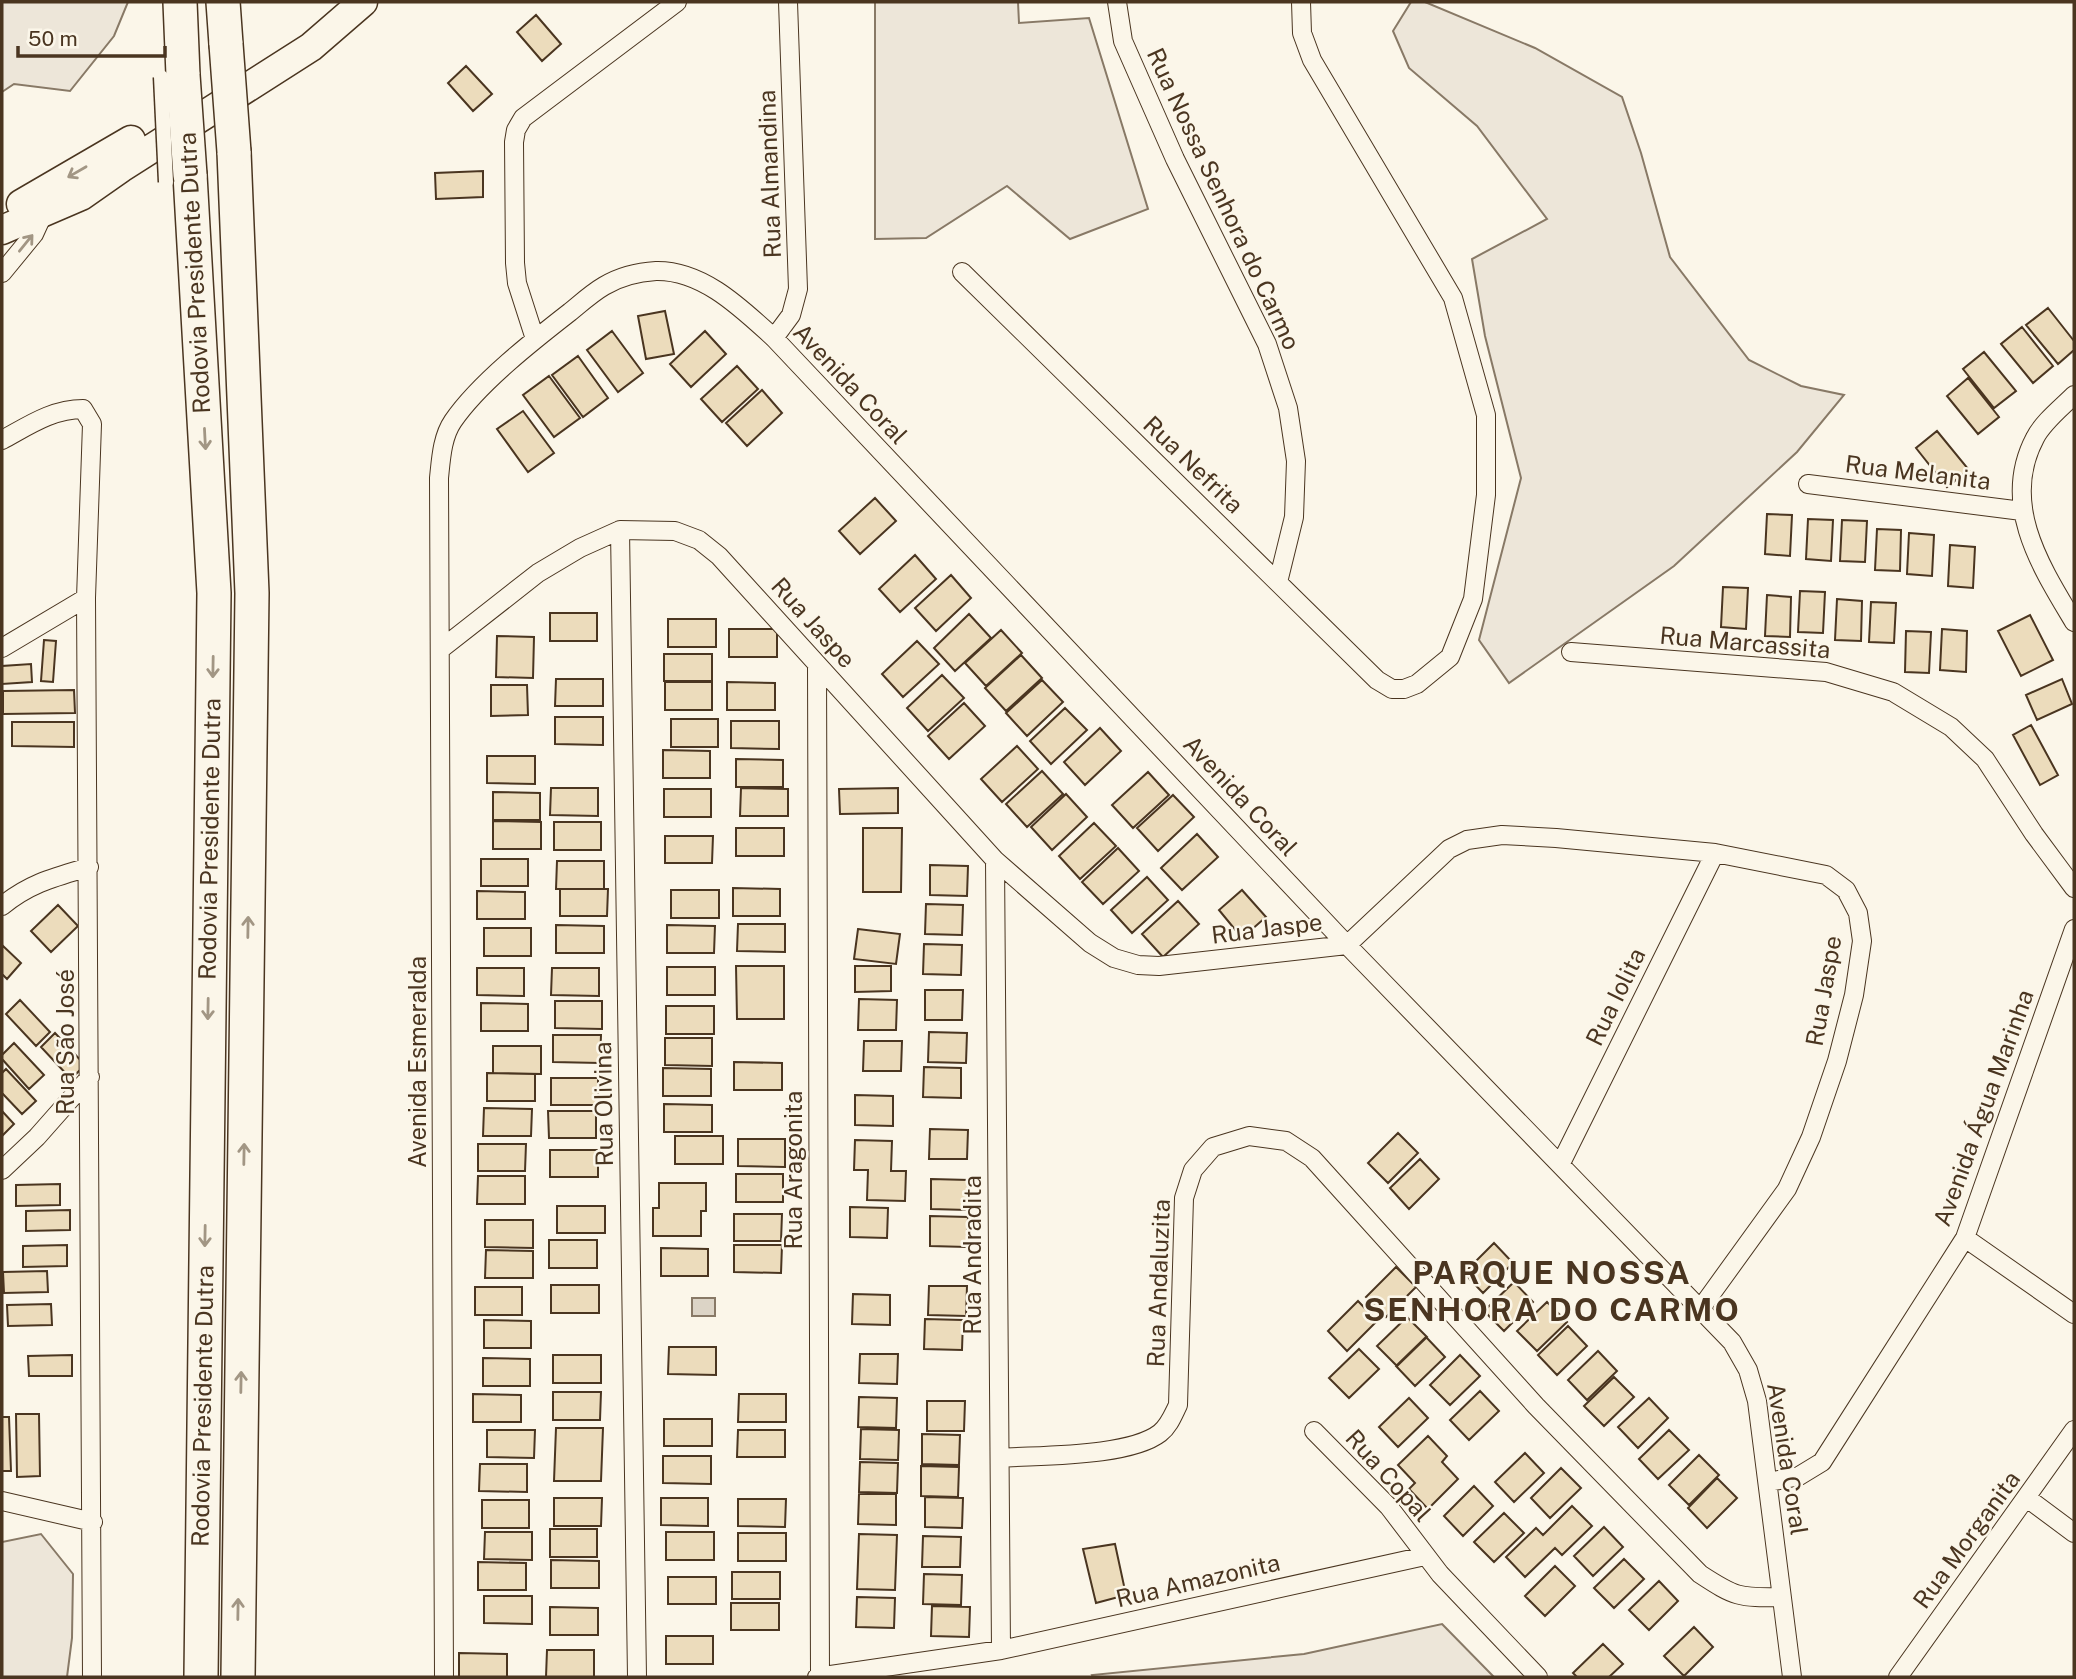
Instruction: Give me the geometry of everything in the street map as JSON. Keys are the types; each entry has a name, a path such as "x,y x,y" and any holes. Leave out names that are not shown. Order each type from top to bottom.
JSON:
{"highway":[{"name":"Rodovia Presidente Dutra","path":"180,2 172,76 178,179 214,593 201,1677"},
{"name":"Rodovia Presidente Dutra","path":"223,2 234,152 252,593 238,1677"}],"main road":[{"path":"2,230 139,136 277,49 340,2"},
{"path":"2,214 45,200 81,196 311,47 363,2"}],"street":[{"path":"535,339 517,283 515,263 516,130 523,118 677,2"},
{"name":"Rua Almandina","path":"774,338 791,316 799,289 788,2"},
{"name":"Rua Nossa Senhora do Carmo","path":"1117,2 1123,41 1175,159 1267,344 1288,408 1296,461 1294,517 1278,582"},
{"name":"Rua Nefrita","path":"962,272 1377,680 1392,689 1404,689 1417,684 1450,657 1474,599 1486,495 1486,415 1453,298 1312,60 1302,33 1301,2"},
{"path":"2,273 34,234 45,200"},
{"name":"Avenida Coral","path":"443,448 451,423 468,401 535,339 604,286 627,276 657,271 685,276 717,290 774,338 1347,945 1732,1342 1748,1370 1757,1401 1792,1677"},
{"path":"2074,395 2035,438 2023,470 2022,511 2032,547 2074,622"},
{"name":"Rua São José","path":"2,440 49,415 67,409 83,409 92,424 86,598 93,1677"},
{"name":"Avenida Esmeralda","path":"443,448 439,478 444,1677"},
{"name":"Rua Melanita","path":"1808,484 2022,511"},
{"name":"Rua Jaspe","path":"441,649 538,573 580,548 621,530 676,531 699,540 719,556 995,860 1090,943 1114,958 1138,965 1159,966 1347,945 1449,849 1467,840 1502,835 1715,853 1826,875 1846,890 1858,914 1861,941 1854,995 1844,1035 1811,1137 1787,1189 1701,1308"},
{"name":"Rua Olivina","path":"621,530 637,1677"},
{"path":"2,648 86,598"},
{"name":"Rua Marcassita","path":"1572,652 1826,672 1893,692 1951,727 1985,759 2034,834 2074,887"},
{"name":"Rua Aragonita","path":"817,664 818,1677"},
{"name":"Rua Iolita","path":"1561,1163 1715,853"},
{"name":"Rua Andradita","path":"995,860 1001,1650"},
{"path":"2,906 21,890 42,880 89,867"},
{"name":"Avenida Água Marinha","path":"1769,1482 1799,1476 1822,1462 1965,1238 2074,929"},
{"path":"2,1170 37,1138 90,1077"},
{"name":"Rua Andaluzita","path":"1000,1458 1119,1449 1141,1443 1161,1432 1178,1405 1184,1198 1193,1170 1213,1147 1249,1136 1286,1141 1312,1158 1536,1406 1700,1574 1723,1589 1744,1598 1781,1597"},
{"path":"1965,1238 2074,1314"},
{"name":"Rua Morganita","path":"1898,1677 2074,1430"},
{"name":"Rua Copal","path":"1314,1431 1389,1507 1425,1556"},
{"path":"2027,1498 2074,1533"},
{"path":"2,1501 93,1522"},
{"path":"1425,1556 1538,1677"},
{"name":"Rua Amazonita","path":"818,1677 1001,1650 1425,1556"}],"shaded area":[{"path":"2,2 128,2 114,36 70,91 14,84 2,92"},
{"path":"875,2 1018,2 1019,23 1089,18 1148,209 1070,239 1007,186 926,238 875,239"},
{"path":"1411,2 1425,2 1535,48 1622,97 1641,153 1670,257 1749,360 1801,386 1844,395 1797,452 1674,566 1509,683 1479,640 1521,478 1485,336 1472,259 1547,219 1477,126 1409,68 1393,31"},
{"path":"692,1298 715,1298 715,1316 692,1316"},
{"path":"41,1534 73,1574 72,1638 67,1677 2,1677 2,1542"},
{"path":"1442,1624 1494,1677 1092,1675 1304,1654"}],"building":[{"path":"536,15 561,44 542,61 517,32"},
{"path":"466,66 492,94 473,111 448,83"},
{"path":"483,171 483,197 436,199 435,173"},
{"path":"2048,308 2074,341 2074,350 2058,364 2026,325"},
{"path":"665,311 674,354 646,359 638,316"},
{"path":"2022,327 2053,366 2033,383 2001,344"},
{"path":"612,331 643,373 618,392 587,350"},
{"path":"705,331 726,354 691,387 670,364"},
{"path":"1984,352 2016,391 1994,408 1963,369"},
{"path":"578,356 608,398 583,417 552,375"},
{"path":"737,366 758,389 722,422 701,399"},
{"path":"549,376 580,418 554,437 523,395"},
{"path":"1968,378 1999,417 1978,434 1947,396"},
{"path":"762,390 782,413 747,446 726,423"},
{"path":"523,411 554,453 528,472 497,429"},
{"path":"1937,431 1969,470 1947,487 1916,448"},
{"path":"875,498 896,521 860,554 839,531"},
{"path":"1767,514 1792,515 1790,556 1765,554"},
{"path":"1808,519 1833,520 1831,561 1806,559"},
{"path":"1842,520 1867,521 1865,562 1840,561"},
{"path":"1877,529 1901,530 1900,571 1875,570"},
{"path":"1909,533 1934,535 1932,576 1907,574"},
{"path":"1950,545 1975,547 1973,588 1948,586"},
{"path":"915,555 936,579 900,612 879,589"},
{"path":"951,575 971,598 936,631 915,608"},
{"path":"1723,587 1748,588 1746,629 1721,627"},
{"path":"1800,591 1825,592 1823,633 1798,632"},
{"path":"1767,595 1791,597 1790,637 1765,636"},
{"path":"1837,599 1862,601 1861,641 1835,640"},
{"path":"1871,602 1896,603 1894,643 1869,642"},
{"path":"550,613 597,613 597,641 550,641"},
{"path":"969,614 991,638 955,671 934,648"},
{"path":"2030,615 2053,660 2021,676 1998,631"},
{"path":"668,619 716,619 716,647 668,647"},
{"path":"729,629 777,629 777,657 729,657"},
{"path":"1942,629 1967,631 1966,672 1940,670"},
{"path":"1001,630 1022,653 986,686 965,663"},
{"path":"1906,631 1931,632 1929,673 1905,672"},
{"path":"497,636 534,637 533,678 496,677"},
{"path":"44,640 56,641 53,682 41,681"},
{"path":"917,641 939,664 903,697 882,674"},
{"path":"664,654 712,654 712,681 664,681"},
{"path":"1021,655 1042,678 1006,711 985,688"},
{"path":"31,664 32,682 2,684 2,666"},
{"path":"942,675 964,698 928,731 907,708"},
{"path":"556,679 603,679 603,706 555,706"},
{"path":"2062,679 2072,704 2037,720 2026,695"},
{"path":"1042,680 1063,702 1027,736 1006,713"},
{"path":"665,682 712,682 712,710 665,710"},
{"path":"727,682 775,683 775,710 727,710"},
{"path":"491,685 527,685 528,715 491,716"},
{"path":"74,690 75,713 3,714 3,691"},
{"path":"964,703 985,726 949,759 928,736"},
{"path":"1065,708 1087,730 1051,764 1030,741"},
{"path":"555,717 603,717 603,745 555,744"},
{"path":"671,719 718,719 718,747 671,747"},
{"path":"731,721 779,721 779,749 731,748"},
{"path":"12,722 74,722 74,747 12,746"},
{"path":"2031,725 2058,775 2040,785 2013,735"},
{"path":"1100,728 1121,751 1085,785 1064,762"},
{"path":"1017,746 1038,769 1002,802 981,779"},
{"path":"663,750 710,751 710,778 663,778"},
{"path":"487,756 535,756 535,784 487,783"},
{"path":"736,759 783,760 783,787 736,787"},
{"path":"1042,771 1063,794 1027,827 1006,804"},
{"path":"1148,772 1169,795 1133,828 1112,805"},
{"path":"551,788 598,788 598,816 550,815"},
{"path":"741,788 788,789 788,816 740,816"},
{"path":"898,788 898,813 840,814 839,789"},
{"path":"664,789 711,789 711,817 664,817"},
{"path":"493,792 540,793 540,820 493,820"},
{"path":"1066,794 1087,817 1052,850 1031,827"},
{"path":"1173,795 1194,817 1158,851 1137,828"},
{"path":"493,821 541,822 541,849 493,849"},
{"path":"554,822 601,822 601,850 554,850"},
{"path":"1094,823 1116,846 1080,879 1059,856"},
{"path":"736,828 784,828 784,856 736,856"},
{"path":"863,828 902,828 901,892 863,892"},
{"path":"1197,834 1218,857 1182,890 1161,868"},
{"path":"665,836 713,836 712,863 665,863"},
{"path":"1118,848 1139,871 1103,904 1082,882"},
{"path":"481,859 528,859 528,886 481,886"},
{"path":"557,861 604,861 604,889 556,889"},
{"path":"930,865 968,866 967,896 930,895"},
{"path":"1147,877 1168,900 1132,933 1111,910"},
{"path":"733,888 780,889 780,916 733,916"},
{"path":"560,889 608,889 607,916 560,916"},
{"path":"671,890 719,890 719,918 671,918"},
{"path":"1242,890 1266,917 1242,938 1219,910"},
{"path":"477,891 525,892 525,919 477,919"},
{"path":"1178,901 1199,924 1163,957 1142,934"},
{"path":"926,904 963,905 962,935 925,934"},
{"path":"58,905 78,926 51,952 31,931"},
{"path":"738,924 785,924 785,952 737,951"},
{"path":"556,925 604,926 604,953 556,953"},
{"path":"667,925 715,926 714,953 667,953"},
{"path":"484,928 531,928 531,956 484,956"},
{"path":"858,929 900,934 896,964 854,959"},
{"path":"924,944 962,945 961,975 923,974"},
{"path":"2,945 21,963 7,979 2,974"},
{"path":"736,966 784,966 784,1019 737,1019"},
{"path":"855,966 891,966 891,991 855,992"},
{"path":"667,967 715,967 715,995 667,995"},
{"path":"477,968 524,968 524,996 477,995"},
{"path":"552,968 599,968 599,996 551,995"},
{"path":"925,990 963,990 962,1020 925,1020"},
{"path":"859,999 897,1000 896,1030 858,1030"},
{"path":"20,1000 50,1032 36,1046 6,1014"},
{"path":"555,1001 602,1001 602,1029 555,1028"},
{"path":"481,1003 528,1004 528,1031 481,1031"},
{"path":"666,1006 714,1006 714,1034 666,1034"},
{"path":"929,1032 967,1033 966,1063 928,1062"},
{"path":"55,1033 85,1065 71,1079 41,1047"},
{"path":"553,1035 601,1035 600,1063 553,1062"},
{"path":"665,1038 712,1038 712,1066 665,1065"},
{"path":"864,1041 902,1041 901,1071 863,1071"},
{"path":"14,1043 44,1075 29,1089 2,1059 2,1055"},
{"path":"493,1046 541,1046 541,1074 493,1073"},
{"path":"734,1062 782,1063 782,1090 734,1090"},
{"path":"924,1067 961,1068 961,1098 923,1097"},
{"path":"663,1068 711,1069 711,1096 663,1096"},
{"path":"6,1069 36,1101 22,1114 2,1093 2,1073"},
{"path":"487,1073 535,1074 535,1101 487,1101"},
{"path":"551,1078 598,1078 598,1105 551,1105"},
{"path":"855,1095 893,1096 893,1126 855,1125"},
{"path":"664,1104 712,1105 712,1132 664,1132"},
{"path":"484,1108 532,1109 531,1136 483,1136"},
{"path":"2,1111 14,1124 2,1136"},
{"path":"548,1111 596,1111 596,1138 549,1138"},
{"path":"930,1129 968,1130 967,1159 929,1159"},
{"path":"1398,1133 1418,1153 1388,1183 1368,1163"},
{"path":"675,1136 723,1136 723,1164 675,1164"},
{"path":"738,1139 785,1139 785,1167 738,1166"},
{"path":"855,1140 892,1141 891,1171 906,1171 905,1201 867,1200 868,1170 854,1170"},
{"path":"478,1144 526,1144 525,1171 478,1171"},
{"path":"550,1150 598,1150 598,1177 550,1177"},
{"path":"1420,1159 1439,1179 1409,1209 1390,1188"},
{"path":"736,1174 783,1174 783,1202 736,1202"},
{"path":"478,1176 525,1176 525,1204 477,1204"},
{"path":"931,1179 969,1180 968,1210 931,1209"},
{"path":"659,1183 706,1183 706,1211 701,1211 701,1236 653,1236 653,1208 659,1208"},
{"path":"60,1184 60,1205 16,1206 16,1185"},
{"path":"557,1206 605,1206 605,1233 557,1233"},
{"path":"850,1207 888,1208 887,1238 850,1237"},
{"path":"70,1210 70,1230 26,1231 26,1211"},
{"path":"734,1214 782,1214 781,1241 734,1241"},
{"path":"930,1216 968,1217 967,1247 930,1246"},
{"path":"485,1220 533,1220 533,1248 485,1247"},
{"path":"549,1240 597,1240 597,1268 549,1268"},
{"path":"1494,1243 1513,1263 1483,1293 1464,1273"},
{"path":"67,1245 67,1266 23,1267 23,1246"},
{"path":"734,1245 782,1245 781,1273 734,1272"},
{"path":"661,1248 708,1249 708,1276 661,1276"},
{"path":"486,1250 533,1251 533,1278 485,1278"},
{"path":"1396,1267 1416,1287 1386,1317 1366,1297"},
{"path":"47,1271 48,1292 4,1293 3,1272"},
{"path":"1514,1282 1533,1302 1504,1331 1484,1311"},
{"path":"551,1285 599,1285 599,1313 551,1313"},
{"path":"929,1286 967,1286 966,1316 928,1315"},
{"path":"475,1287 522,1287 522,1315 475,1315"},
{"path":"853,1294 890,1295 890,1325 852,1324"},
{"path":"1358,1301 1377,1321 1347,1351 1328,1331"},
{"path":"1547,1302 1567,1322 1537,1351 1517,1331"},
{"path":"51,1304 52,1325 8,1326 7,1305"},
{"path":"1407,1317 1427,1337 1397,1366 1377,1346"},
{"path":"925,1319 963,1320 962,1350 924,1349"},
{"path":"484,1320 531,1321 531,1348 484,1348"},
{"path":"1568,1326 1587,1346 1557,1375 1538,1355"},
{"path":"1426,1337 1445,1357 1415,1386 1396,1366"},
{"path":"669,1347 716,1347 716,1375 668,1374"},
{"path":"1359,1349 1379,1369 1349,1398 1329,1378"},
{"path":"1598,1351 1617,1371 1587,1400 1568,1380"},
{"path":"860,1354 898,1354 897,1384 859,1383"},
{"path":"72,1355 72,1376 29,1376 28,1356"},
{"path":"553,1355 601,1355 601,1383 553,1383"},
{"path":"1460,1355 1480,1376 1450,1405 1430,1385"},
{"path":"483,1358 530,1359 530,1386 483,1386"},
{"path":"1614,1377 1634,1397 1604,1426 1584,1406"},
{"path":"1480,1391 1499,1411 1469,1440 1450,1420"},
{"path":"553,1392 601,1392 600,1420 553,1420"},
{"path":"473,1394 521,1395 521,1422 473,1422"},
{"path":"739,1394 786,1394 786,1422 738,1422"},
{"path":"859,1397 897,1398 896,1428 858,1427"},
{"path":"1409,1398 1428,1418 1398,1447 1379,1427"},
{"path":"1649,1398 1668,1418 1638,1448 1618,1427"},
{"path":"927,1401 965,1401 964,1431 927,1431"},
{"path":"16,1414 39,1414 40,1476 17,1477"},
{"path":"2,1417 9,1417 11,1471 2,1471"},
{"path":"664,1419 712,1419 712,1446 664,1446"},
{"path":"556,1428 603,1428 601,1481 554,1481"},
{"path":"861,1429 899,1430 898,1460 860,1459"},
{"path":"487,1430 535,1430 534,1458 487,1457"},
{"path":"738,1430 785,1430 785,1457 737,1457"},
{"path":"1669,1430 1689,1450 1658,1479 1639,1459"},
{"path":"922,1434 960,1435 959,1465 922,1464"},
{"path":"1428,1436 1447,1456 1442,1462 1458,1479 1428,1509 1409,1489 1415,1483 1398,1465"},
{"path":"1525,1453 1544,1473 1514,1502 1495,1482"},
{"path":"1699,1455 1719,1475 1689,1505 1669,1485"},
{"path":"663,1456 711,1456 711,1484 663,1483"},
{"path":"860,1462 898,1463 897,1493 859,1492"},
{"path":"480,1464 527,1464 527,1492 479,1491"},
{"path":"921,1466 959,1467 958,1497 921,1496"},
{"path":"1561,1468 1581,1488 1550,1518 1531,1498"},
{"path":"1717,1478 1737,1498 1707,1528 1688,1508"},
{"path":"1474,1486 1493,1506 1463,1536 1444,1516"},
{"path":"859,1494 896,1494 896,1525 858,1524"},
{"path":"925,1497 963,1498 962,1528 925,1527"},
{"path":"554,1498 602,1498 601,1526 554,1526"},
{"path":"661,1498 708,1498 708,1526 661,1525"},
{"path":"738,1499 786,1499 785,1527 738,1526"},
{"path":"482,1500 529,1500 529,1528 482,1528"},
{"path":"1572,1506 1592,1526 1562,1555 1555,1548 1525,1577 1506,1557 1536,1528 1543,1535"},
{"path":"1504,1513 1524,1533 1494,1562 1474,1542"},
{"path":"1604,1527 1623,1547 1593,1576 1574,1556"},
{"path":"550,1529 597,1529 597,1557 550,1557"},
{"path":"485,1532 532,1532 532,1560 484,1559"},
{"path":"666,1532 714,1532 714,1560 666,1560"},
{"path":"738,1533 786,1533 786,1561 738,1561"},
{"path":"859,1534 897,1535 895,1590 857,1589"},
{"path":"923,1536 961,1537 960,1567 922,1567"},
{"path":"1115,1544 1126,1595 1096,1603 1083,1549"},
{"path":"1624,1559 1644,1579 1614,1608 1594,1588"},
{"path":"551,1560 599,1561 599,1588 551,1588"},
{"path":"478,1562 526,1563 526,1590 478,1590"},
{"path":"1555,1566 1575,1586 1545,1616 1525,1596"},
{"path":"732,1572 780,1572 780,1599 732,1599"},
{"path":"924,1574 962,1575 961,1605 923,1604"},
{"path":"668,1577 716,1577 716,1604 668,1604"},
{"path":"1659,1581 1678,1601 1649,1630 1629,1610"},
{"path":"484,1596 532,1596 532,1624 484,1623"},
{"path":"857,1597 895,1598 894,1628 856,1627"},
{"path":"731,1603 779,1603 779,1630 731,1630"},
{"path":"932,1606 970,1607 969,1637 931,1636"},
{"path":"550,1607 598,1608 598,1635 550,1635"},
{"path":"1694,1627 1713,1647 1684,1676 1664,1656"},
{"path":"666,1636 713,1636 713,1664 666,1664"},
{"path":"1603,1644 1623,1664 1609,1677 1577,1677 1573,1673"},
{"path":"547,1650 594,1650 594,1677 546,1677"},
{"path":"459,1653 507,1654 507,1677 459,1677"}],"district":[{"name":"PARQUE NOSSA SENHORA DO CARMO","path":"1552,1292"}]}
